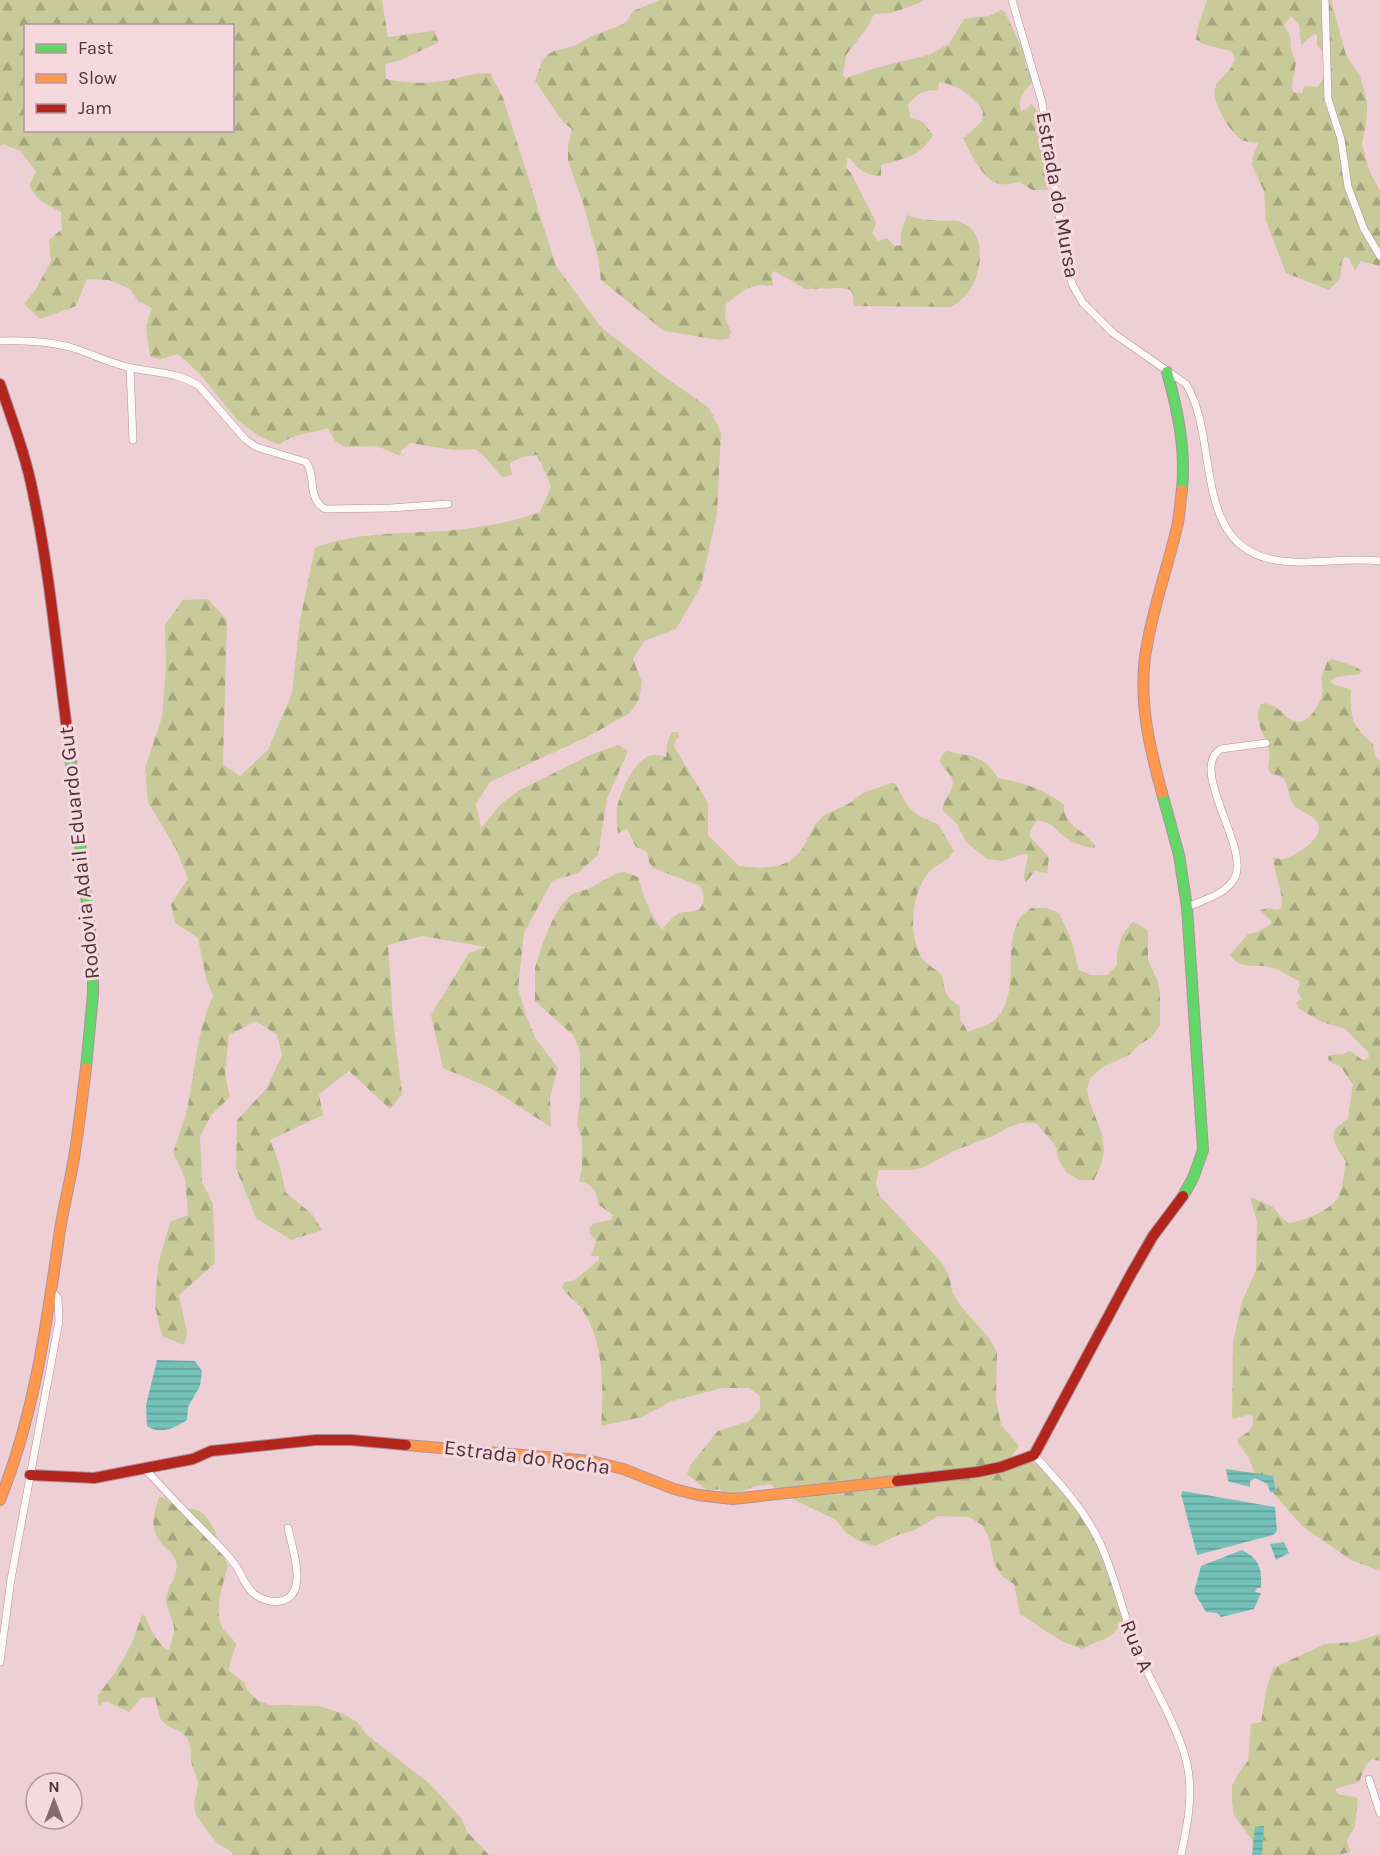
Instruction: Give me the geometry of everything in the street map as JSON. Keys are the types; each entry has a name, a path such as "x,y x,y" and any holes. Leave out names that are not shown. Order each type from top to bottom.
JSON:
{"street":[{"name":"Estrada do Mursa","path":"1012,0 1042,102 1072,284 1094,316 1113,333 1167,372 1182,379 1191,391 1200,423 1210,483 1220,515 1234,541 1258,556 1278,561 1362,559 1380,561"},
{"path":"1325,0 1328,99 1341,139 1348,187 1364,229 1380,256"},
{"path":"0,342 41,341 69,347 130,368 174,374 192,381 245,439 256,447 306,462 310,468 314,497 325,509 448,504"},
{"path":"130,368 134,440"},
{"path":"1034,1455 1151,1239 1194,1179 1203,1150 1187,907 1179,855 1148,742 1144,697 1145,659 1150,630 1178,524 1184,469 1180,419 1167,372"},
{"name":"Rodovia Adail Eduardo Gut","path":"0,384 33,491 44,554 79,823 93,957 93,994 88,1056 74,1158 64,1205 41,1359 26,1422 0,1500"},
{"path":"1187,907 1220,893 1233,881 1238,870 1217,798 1211,759 1215,752 1221,749 1266,743"},
{"path":"0,1662 11,1579 59,1321 58,1298 51,1290"},
{"name":"Estrada do Rocha","path":"30,1475 52,1478 94,1478 193,1459 210,1451 316,1440 351,1440 591,1461 623,1469 674,1489 698,1495 733,1499 977,1472 1001,1467 1034,1455"},
{"name":"Rua A","path":"1034,1455 1061,1483 1082,1512 1099,1542 1140,1657 1179,1742 1187,1766 1191,1791 1189,1814 1180,1855"},
{"path":"145,1469 204,1533 219,1546 238,1569 248,1587 255,1594 273,1602 289,1599 295,1594 297,1586 297,1574 288,1528"},
{"path":"1369,1779 1380,1813"}],"green space":[{"path":"0,0 382,0 388,37 434,31 439,42 401,60 385,64 386,79 428,83 490,73 503,98 556,266 601,327 662,375 709,408 721,432 717,513 701,586 676,629 644,641 633,659 642,682 639,699 630,713 589,736 490,782 476,804 481,828 501,804 518,791 590,755 618,745 628,751 607,799 598,855 578,873 552,881 524,933 518,989 536,1039 558,1068 550,1097 551,1127 490,1088 443,1068 431,1015 469,953 486,947 422,936 388,945 402,1094 390,1109 349,1071 319,1094 323,1115 270,1140 279,1163 286,1193 312,1214 322,1230 291,1240 256,1218 236,1168 237,1120 267,1088 282,1055 277,1035 256,1021 229,1035 225,1074 230,1097 212,1114 200,1136 202,1182 213,1204 215,1263 179,1295 187,1333 184,1345 162,1336 155,1307 158,1265 170,1222 188,1215 185,1178 173,1153 188,1107 200,1035 213,996 206,978 198,938 175,923 171,904 188,879 175,847 148,802 145,768 162,717 166,668 165,625 183,600 208,599 227,620 223,764 240,776 268,750 292,693 300,620 315,548 355,537 454,530 512,520 540,512 551,486 537,455 522,457 510,463 512,475 502,477 475,449 454,450 410,443 401,451 400,456 377,446 345,447 335,441 328,428 296,436 279,445 259,436 237,420 200,374 178,354 161,359 150,357 146,326 152,308 138,301 130,289 109,280 87,279 76,306 40,319 24,304 36,289 51,261 49,240 62,229 61,212 40,201 29,186 36,171 20,151 3,144 0,146"},
{"path":"660,0 924,0 893,12 874,14 867,28 846,55 843,76 846,78 928,55 949,44 964,19 989,16 1001,10 1005,12 1023,50 1026,67 1034,81 1021,97 1021,111 1028,108 1031,103 1037,111 1054,182 1047,190 1032,190 1019,182 1000,184 989,179 976,162 963,137 982,121 983,111 975,100 964,92 952,85 939,82 938,91 929,90 922,93 908,104 910,117 923,122 933,135 917,153 881,165 881,176 863,171 850,158 847,158 845,166 851,173 875,220 876,224 872,233 878,241 887,238 895,246 901,245 901,232 907,215 925,220 958,221 971,228 978,239 979,266 973,285 962,299 951,307 854,306 853,294 850,290 806,289 774,271 772,273 773,286 753,286 726,304 725,318 731,332 728,339 719,340 664,331 601,280 598,258 583,203 568,161 568,146 572,129 563,122 535,81 542,61 547,55 574,46 621,25 627,21 633,11"},
{"path":"1207,0 1331,0 1346,55 1360,76 1367,102 1362,144 1369,170 1380,191 1380,266 1361,261 1355,271 1349,258 1344,257 1340,279 1329,290 1286,273 1266,221 1264,191 1252,165 1258,143 1239,138 1224,118 1216,102 1215,89 1231,68 1235,58 1231,51 1196,40","holes":["1291,16 1299,25 1301,45 1314,34 1317,35 1317,46 1328,55 1324,77 1318,87 1304,86 1302,93 1295,93 1292,90 1292,84 1296,63 1291,49 1290,35 1284,25"]},
{"path":"1332,659 1357,667 1361,671 1360,674 1336,677 1330,682 1351,690 1354,721 1373,744 1375,756 1380,761 1380,1571 1351,1560 1302,1526 1254,1471 1238,1443 1237,1439 1248,1432 1253,1425 1253,1416 1233,1419 1232,1416 1233,1342 1242,1301 1256,1271 1257,1222 1250,1197 1273,1207 1289,1223 1315,1215 1333,1204 1339,1195 1346,1161 1333,1136 1336,1128 1348,1118 1353,1085 1341,1067 1329,1061 1328,1057 1350,1051 1364,1061 1369,1057 1368,1052 1345,1029 1322,1022 1298,1008 1296,1002 1302,999 1297,991 1299,981 1273,968 1244,965 1230,955 1248,934 1258,932 1271,924 1271,921 1260,910 1269,908 1278,910 1282,907 1273,857 1283,859 1294,855 1312,842 1319,831 1315,819 1294,805 1285,781 1269,771 1268,745 1259,722 1258,710 1261,704 1267,704 1272,705 1293,721 1306,719 1314,712 1321,698 1322,675 1327,662"},
{"path":"672,732 678,732 679,737 674,746 708,803 708,835 739,866 760,868 778,866 790,861 801,851 814,826 824,815 850,803 863,793 891,783 895,783 911,810 938,824 954,851 929,872 918,891 913,913 914,936 921,957 942,976 948,996 960,1006 960,1019 968,1032 995,1020 1004,1007 1010,982 1012,942 1015,930 1020,918 1031,908 1046,908 1059,913 1071,939 1079,970 1091,975 1107,975 1117,965 1120,942 1133,922 1148,930 1148,960 1158,981 1160,994 1160,1025 1152,1037 1129,1055 1103,1067 1090,1078 1087,1090 1102,1134 1104,1149 1102,1162 1094,1180 1079,1180 1066,1172 1058,1159 1056,1146 1036,1123 1020,1123 956,1150 922,1168 879,1170 876,1182 879,1195 942,1263 959,1304 989,1338 997,1353 996,1399 1001,1425 1019,1446 1011,1457 1042,1465 1059,1481 1083,1516 1103,1557 1125,1615 1112,1634 1083,1649 1058,1639 1020,1614 1014,1584 1002,1576 994,1563 989,1538 982,1525 969,1517 938,1516 913,1531 900,1534 875,1546 859,1541 846,1533 836,1520 782,1494 770,1484 756,1486 726,1497 720,1489 708,1491 687,1474 691,1464 718,1431 749,1421 760,1410 760,1396 749,1388 722,1388 672,1401 642,1417 601,1426 601,1365 594,1334 581,1308 562,1287 565,1282 573,1281 599,1260 599,1256 591,1256 596,1241 589,1229 594,1223 611,1220 613,1215 599,1205 591,1187 579,1181 582,1168 582,1138 577,1125 580,1097 580,1051 573,1035 535,1001 535,968 543,942 562,904 572,894 588,889 617,873 625,872 638,877 647,904 662,930 678,914 695,911 703,904 704,897 700,886 653,868 647,852 636,847 627,829 618,833 617,809 629,778 634,769 646,758 654,755 666,757 667,743"},
{"path":"948,750 982,760 998,778 1033,787 1057,800 1064,805 1067,818 1091,840 1094,848 1073,842 1048,823 1037,821 1030,831 1030,837 1049,857 1047,873 1035,871 1025,883 1028,855 1023,854 1002,861 987,859 966,842 957,824 942,810 953,782 940,761 942,755"},
{"path":"159,1497 165,1498 182,1509 199,1511 210,1521 217,1536 228,1566 220,1598 220,1622 236,1644 229,1671 245,1683 247,1690 257,1700 270,1705 319,1706 344,1714 357,1722 367,1735 430,1784 461,1818 468,1833 489,1855 233,1855 228,1849 218,1844 196,1815 194,1805 198,1781 192,1765 189,1741 181,1732 161,1720 155,1697 141,1698 129,1712 108,1702 102,1702 101,1706 98,1704 98,1695 115,1673 132,1643 142,1615 145,1616 159,1642 166,1650 170,1650 174,1628 166,1597 177,1567 173,1556 154,1530"},
{"path":"1380,1634 1380,1761 1372,1759 1366,1765 1359,1782 1335,1789 1339,1795 1358,1799 1355,1826 1347,1841 1350,1852 1338,1855 1255,1855 1252,1840 1234,1815 1232,1786 1248,1761 1251,1724 1261,1722 1273,1668 1325,1644 1355,1642"}],"water":[{"path":"157,1360 195,1361 202,1371 200,1386 188,1407 187,1420 172,1428 162,1430 147,1426 146,1405"},
{"path":"1226,1469 1273,1476 1276,1493 1270,1492 1268,1484 1255,1478 1250,1481 1250,1487 1228,1481"},
{"path":"1183,1491 1275,1507 1277,1531 1273,1535 1197,1555 1181,1494"},
{"path":"1284,1542 1289,1553 1276,1560 1270,1544"},
{"path":"1242,1550 1253,1557 1259,1565 1261,1588 1257,1588 1255,1592 1261,1593 1254,1609 1221,1617 1217,1613 1206,1612 1194,1592 1201,1566"},
{"path":"1264,1826 1262,1855 1252,1855 1255,1827"}],"traffic: fast":[{"path":"1167,372 1180,431 1183,460 1182,490"},
{"path":"68,737 93,957 93,994 86,1068"},
{"path":"1162,793 1179,855 1187,907 1203,1150 1193,1178 1183,1196"}],"traffic: slow":[{"path":"1162,793 1147,726 1143,692 1145,657 1155,608 1179,518 1182,490"},
{"path":"0,1500 22,1434 38,1366 74,1158 86,1068"},
{"path":"406,1445 591,1461 623,1469 674,1489 698,1495 733,1499 897,1481"}],"traffic: jam":[{"path":"0,384 27,465 39,523 68,737"},
{"path":"897,1481 977,1472 1001,1467 1034,1455 1131,1274 1153,1236 1183,1196"},
{"path":"30,1475 94,1478 193,1459 211,1451 316,1440 351,1440 406,1445"}]}
